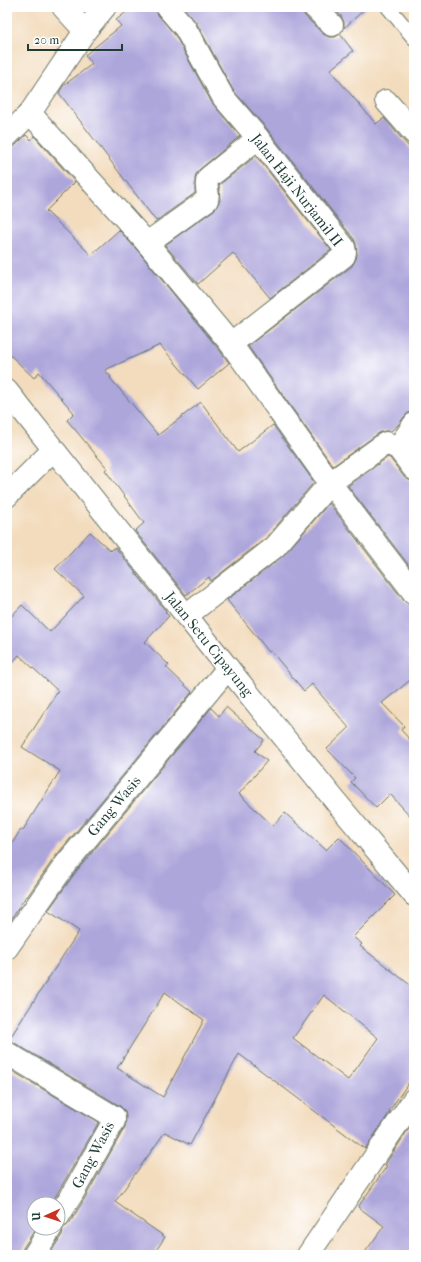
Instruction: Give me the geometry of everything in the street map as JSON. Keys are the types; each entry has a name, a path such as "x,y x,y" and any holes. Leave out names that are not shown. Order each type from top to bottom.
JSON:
{"street":[{"path":"63,7 85,30"},
{"path":"7,136 30,113 85,30 105,7"},
{"name":"Jalan Haji Nurjamil II","path":"167,7 185,28 223,97 258,138 344,247 345,252 344,256 231,344"},
{"path":"314,7 332,25"},
{"path":"386,101 414,134"},
{"path":"30,113 147,243 231,344 330,483 414,593"},
{"path":"147,243 207,200 206,182 208,178 258,138"},
{"name":"Jalan Setu Cipayung","path":"7,391 337,803 414,895"},
{"path":"398,448 414,424"},
{"path":"186,616 275,547 330,483 386,443 398,448 414,469"},
{"path":"7,496 53,450"},
{"name":"Gang Wasis","path":"7,948 65,865 228,668"},
{"name":"Gang Wasis","path":"7,1053 114,1117 114,1120 66,1204"},
{"path":"308,1255 414,1100"},
{"path":"34,1255 46,1236"}],"lane":[{"path":"388,7 414,38"}],"building":[{"path":"133,7 155,7 158,15 175,35 212,103 240,136 196,174 195,193 156,221 59,93 63,86 92,64 85,55 121,26 116,20"},
{"path":"183,7 302,7 302,11 305,16 323,34 329,37 335,37 340,34 353,51 330,70 376,124 384,118 414,153 414,411 408,413 391,431 379,433 333,466 248,346 352,266 357,255 356,244 354,239 268,130 233,90 196,22"},
{"path":"332,7 367,7 344,28 344,22 341,16"},
{"path":"26,135 31,140 34,136 75,182 46,211 91,255 119,230 138,251 229,363 198,389 160,345 105,370 111,377 110,378 158,435 201,402 238,452 273,425 314,482 266,538 211,581 209,577 186,595 135,531 144,523 105,470 107,468 67,420 74,413 39,372 34,378 7,352 7,148 11,148 16,145"},
{"path":"256,156 331,250 270,298 233,253 198,284 165,245 214,210 220,201 219,185"},
{"path":"388,457 404,477 414,481 414,572 348,486"},
{"path":"329,503 404,601 414,605 414,677 382,703 404,726 401,730 414,744 414,820 390,794 376,808 351,782 355,778 327,749 349,728 312,684 304,691 271,651 269,652 227,600 284,555"},
{"path":"90,532 111,551 115,547 166,611 165,612 169,616 145,642 169,665 166,667 192,692 55,857 27,897 26,896 7,926 7,852 21,829 23,830 60,771 22,747 58,691 19,655 7,669 7,621 22,605 50,632 84,596 55,569"},
{"path":"226,707 264,740 255,751 267,761 239,794 273,826 285,813 326,850 339,837 395,895 353,937 362,944 360,946 414,988 414,1075 365,1149 239,1054 190,1145 165,1132 115,1202 165,1237 153,1255 49,1255 61,1236 66,1236 66,1226 69,1224 82,1203 125,1127 125,1111 120,1106 13,1042 8,1041 79,931 48,911 75,873 211,708 219,716","holes":["165,992 204,1020 163,1097 117,1068","324,995 378,1038 348,1080 293,1038"]},
{"path":"7,1068 99,1122 56,1196 26,1196 26,1236 31,1236 23,1248 22,1255 7,1255"},
{"path":"414,1127 414,1255 363,1255 384,1226 358,1207 387,1166 385,1165 409,1128 412,1130"}]}
